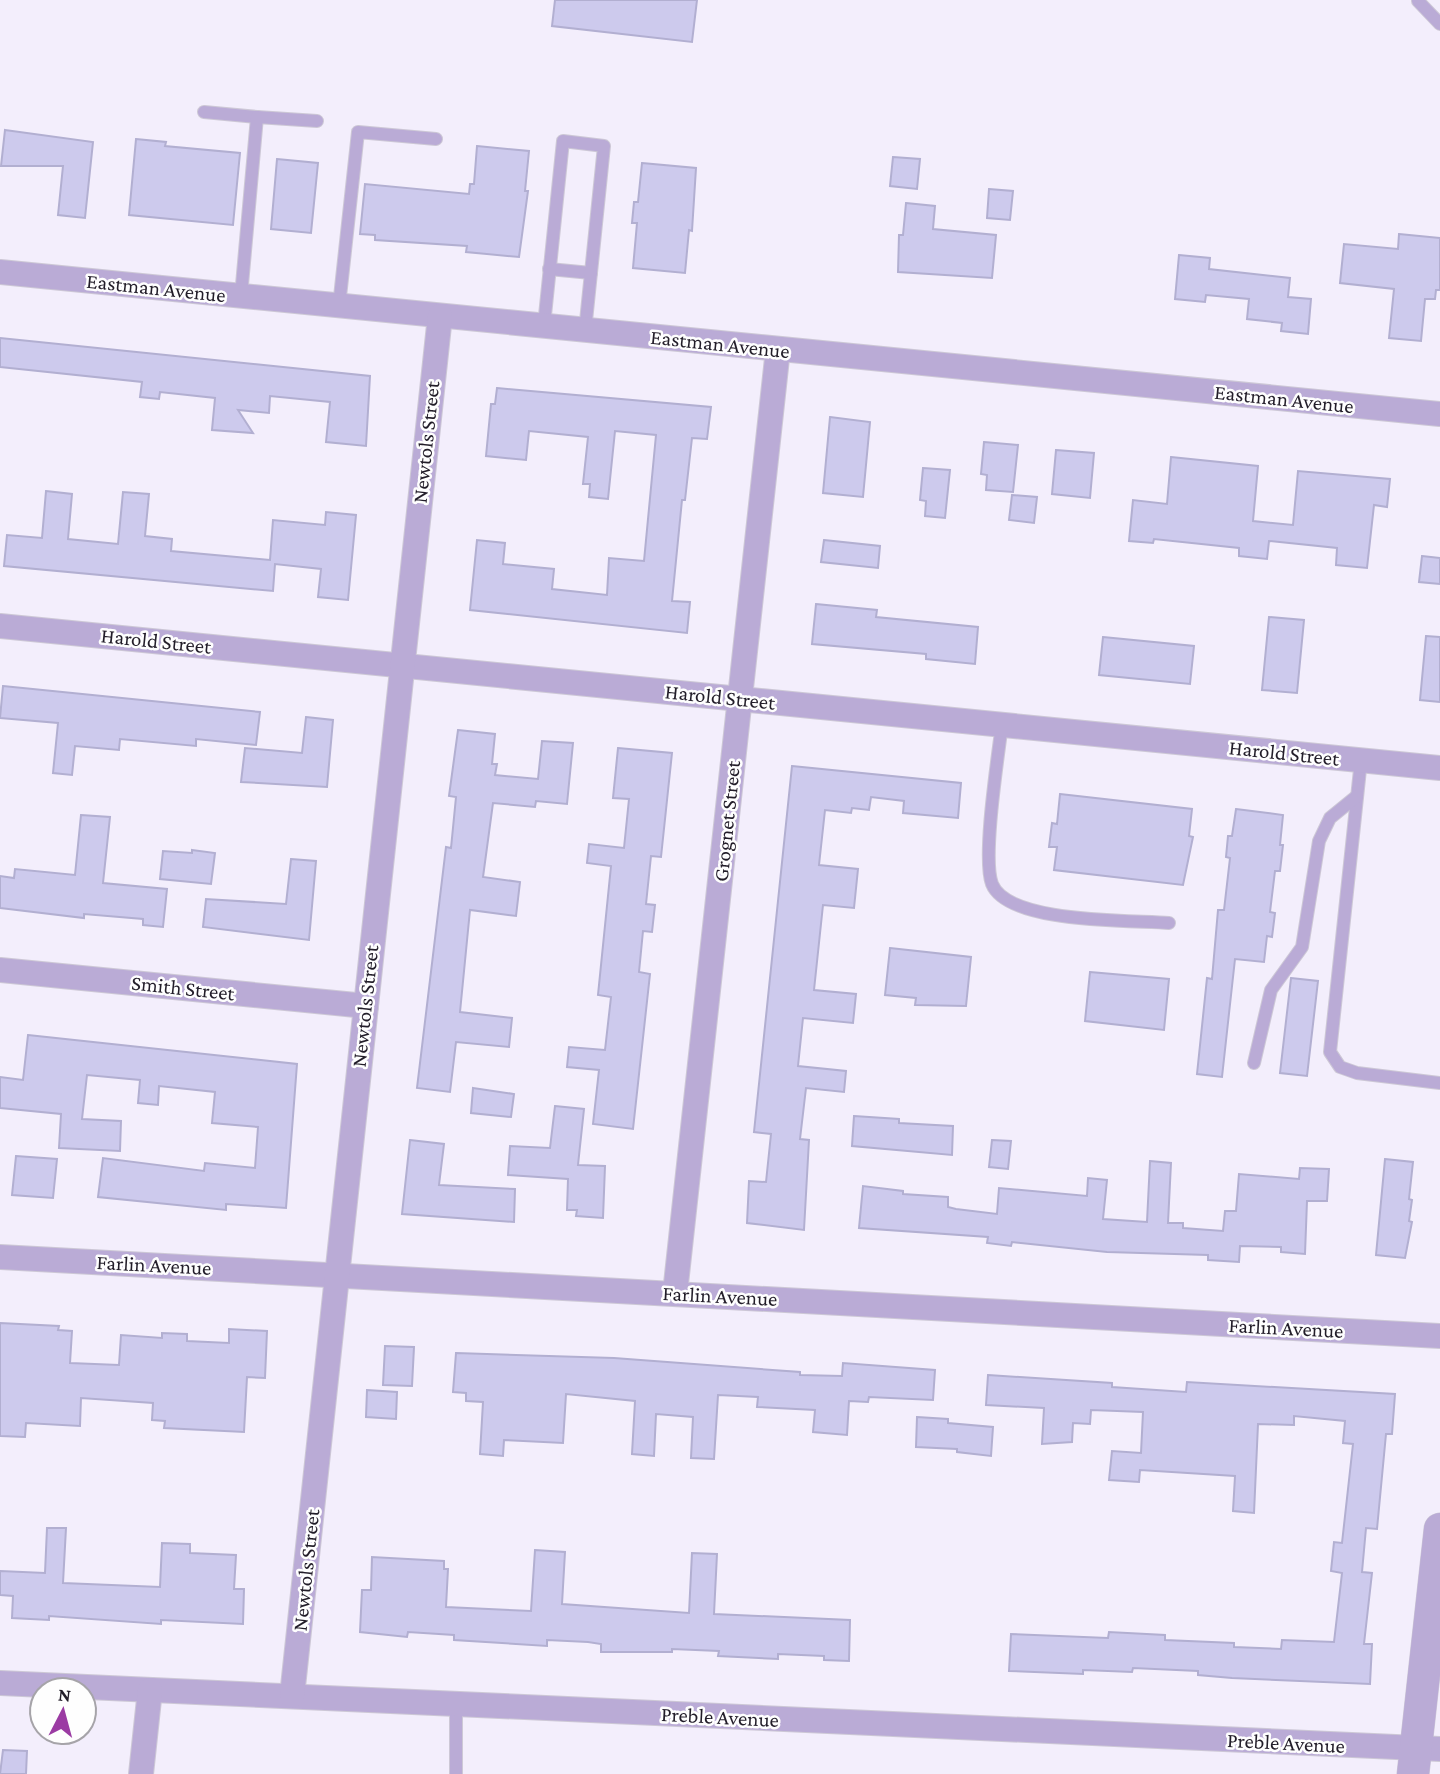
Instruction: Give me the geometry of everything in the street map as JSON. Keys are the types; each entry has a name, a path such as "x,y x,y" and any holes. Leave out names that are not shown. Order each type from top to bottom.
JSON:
{"street":[{"name":"Eastman Avenue","path":"0,272 1440,414"},
{"name":"Newtols Street","path":"292,1696 440,316"},
{"name":"Grognet Street","path":"675,1293 778,349"},
{"name":"Harold Street","path":"0,626 1440,768"},
{"name":"Smith Street","path":"0,970 366,1006"},
{"name":"Farlin Avenue","path":"0,1257 1440,1336"},
{"path":"1423,1757 1440,1529"},
{"name":"Preble Avenue","path":"0,1684 456,1704 1423,1757"},
{"path":"141,1774 150,1690"}],"lane":[{"path":"1418,1 1440,24"},
{"path":"204,112 317,121"},
{"path":"241,296 257,117"},
{"path":"339,306 358,132 436,139"},
{"path":"544,325 563,141 604,146 585,331"},
{"path":"550,269 591,272"},
{"path":"1002,724 988,862 992,886 1013,905 1039,913 1169,923"},
{"path":"1361,760 1331,1052 1340,1067 1357,1073 1440,1083"},
{"path":"1254,1063 1271,990 1302,947 1319,841 1330,818 1357,796"},
{"path":"456,1704 456,1774"}],"building":[{"path":"555,0 697,0 692,42 552,26"},
{"path":"5,130 93,142 85,218 58,215 63,166 1,166"},
{"path":"136,139 166,142 165,146 240,153 233,225 129,215"},
{"path":"477,146 529,151 525,191 528,191 519,257 466,252 467,246 375,240 375,235 360,234 365,184 469,194 470,184 474,184"},
{"path":"893,157 920,159 917,189 890,186"},
{"path":"277,159 318,163 311,233 271,229"},
{"path":"642,163 696,168 692,231 689,230 685,273 633,268 637,223 632,223 634,202 638,202"},
{"path":"989,189 1013,191 1010,220 987,218"},
{"path":"906,203 935,206 933,229 996,235 992,278 898,272 899,235 903,235"},
{"path":"1399,234 1440,238 1440,290 1436,290 1435,299 1425,299 1421,341 1389,338 1394,289 1340,283 1344,244 1398,249"},
{"path":"1179,255 1210,258 1209,269 1290,278 1288,297 1311,299 1308,334 1281,331 1282,323 1247,319 1249,299 1206,295 1205,302 1175,299"},
{"path":"0,338 370,376 366,446 326,442 330,402 270,396 269,413 238,410 253,433 212,430 215,398 160,392 159,399 140,397 142,382 0,367"},
{"path":"497,388 711,407 707,439 692,438 685,500 682,500 672,601 690,602 687,633 470,610 477,540 505,543 503,564 554,569 552,589 607,595 609,558 644,561 656,435 615,431 608,499 589,497 590,484 583,484 588,437 529,431 526,460 486,456 491,404 495,404"},
{"path":"830,417 870,422 863,497 823,493"},
{"path":"984,442 1018,445 1013,492 986,490 987,475 981,474"},
{"path":"1056,450 1094,453 1090,498 1052,494"},
{"path":"1171,457 1258,466 1253,521 1293,525 1298,471 1390,479 1387,507 1374,505 1367,568 1336,565 1337,548 1269,541 1267,559 1239,556 1239,548 1154,539 1153,543 1129,541 1133,500 1167,504"},
{"path":"923,468 950,470 945,518 925,516 926,501 920,500"},
{"path":"46,491 72,494 68,539 118,544 123,492 149,494 145,536 172,539 171,551 270,560 273,520 325,525 326,512 356,515 348,600 318,597 321,569 275,564 273,591 4,566 7,535 42,538"},
{"path":"1012,495 1037,497 1034,523 1009,520"},
{"path":"824,540 880,546 878,568 821,562"},
{"path":"1422,556 1440,558 1440,584 1419,582"},
{"path":"816,604 877,610 876,617 978,627 975,664 926,659 926,654 812,644"},
{"path":"1269,617 1304,620 1297,693 1262,690"},
{"path":"1426,636 1440,637 1440,702 1420,700"},
{"path":"1103,637 1194,646 1190,684 1099,675"},
{"path":"3,686 260,712 256,745 196,739 196,746 120,739 119,750 75,746 72,775 53,773 58,723 0,718"},
{"path":"306,717 333,720 327,787 241,782 245,748 302,753"},
{"path":"458,730 495,734 492,764 497,764 495,775 538,779 542,741 573,743 567,804 536,801 535,807 493,803 483,877 520,882 516,916 470,910 460,1012 512,1018 509,1047 456,1042 450,1092 417,1088 446,847 451,848 456,797 449,796"},
{"path":"618,748 672,753 661,857 651,856 646,904 655,905 652,932 643,931 639,972 650,974 633,1129 593,1124 599,1070 567,1067 569,1047 605,1050 611,997 598,995 611,866 587,863 589,844 624,848 629,799 613,798"},
{"path":"792,766 961,783 958,818 903,813 904,801 871,797 869,810 852,808 851,813 825,810 819,865 858,869 854,908 823,905 814,990 856,994 853,1023 803,1018 798,1066 846,1071 844,1092 806,1088 800,1139 809,1140 804,1230 747,1223 749,1181 766,1182 771,1134 754,1132"},
{"path":"1060,794 1192,809 1189,836 1193,837 1183,885 1054,870 1057,847 1049,847 1052,823 1057,824"},
{"path":"1236,809 1283,815 1280,845 1283,845 1280,871 1275,871 1270,912 1275,913 1272,937 1267,936 1264,962 1235,959 1222,1077 1197,1074 1207,978 1212,979 1218,910 1224,910 1230,858 1226,857 1228,836 1232,836"},
{"path":"81,815 110,817 103,883 167,889 163,927 143,925 143,919 84,914 84,918 0,908 0,876 14,878 15,869 75,875"},
{"path":"192,850 215,853 211,884 160,879 163,851 192,853"},
{"path":"291,859 316,861 309,940 203,927 206,899 286,904"},
{"path":"890,948 971,957 966,1006 915,1005 916,998 885,995"},
{"path":"1090,972 1169,979 1164,1030 1085,1021"},
{"path":"1291,978 1318,981 1307,1076 1280,1073"},
{"path":"28,1035 297,1064 286,1208 226,1204 226,1210 98,1197 103,1158 204,1171 205,1163 255,1168 258,1127 212,1123 215,1092 159,1086 158,1105 138,1103 140,1080 87,1075 82,1119 121,1121 120,1151 59,1148 61,1114 0,1108 0,1077 23,1080"},
{"path":"473,1088 514,1094 511,1117 471,1113"},
{"path":"555,1106 584,1109 578,1165 605,1166 603,1218 576,1216 577,1210 567,1210 568,1179 508,1175 510,1146 550,1148"},
{"path":"854,1116 899,1119 899,1123 953,1126 952,1155 852,1146"},
{"path":"410,1140 444,1144 439,1185 515,1189 514,1222 402,1214"},
{"path":"992,1140 1011,1141 1008,1169 989,1167"},
{"path":"16,1156 57,1159 53,1198 12,1195"},
{"path":"1385,1159 1413,1162 1409,1199 1412,1200 1409,1221 1412,1222 1405,1258 1376,1255"},
{"path":"1150,1161 1171,1163 1168,1223 1183,1223 1183,1228 1223,1231 1225,1211 1236,1211 1239,1174 1299,1179 1300,1168 1329,1169 1327,1201 1307,1201 1305,1254 1281,1252 1281,1247 1240,1246 1239,1262 1208,1260 1208,1255 1107,1252 1012,1242 1011,1246 987,1243 988,1237 859,1228 863,1186 903,1191 903,1194 948,1197 948,1207 997,1214 999,1188 1087,1196 1088,1178 1107,1180 1103,1219 1147,1222"},
{"path":"0,1323 59,1326 58,1330 72,1331 70,1363 119,1365 121,1335 162,1338 162,1333 187,1334 187,1341 229,1343 229,1329 267,1331 265,1378 247,1377 244,1432 164,1428 165,1421 152,1420 153,1403 81,1398 80,1426 26,1423 25,1437 0,1436"},
{"path":"385,1346 414,1347 412,1386 383,1385"},
{"path":"456,1353 614,1358 800,1372 800,1375 842,1376 843,1363 935,1370 933,1400 869,1397 868,1402 849,1401 847,1435 813,1432 815,1410 757,1407 758,1397 718,1395 714,1459 691,1458 693,1417 656,1414 654,1456 632,1454 635,1401 566,1394 563,1443 504,1440 503,1456 480,1454 483,1402 466,1401 466,1393 453,1392"},
{"path":"988,1375 1112,1383 1112,1387 1186,1392 1187,1382 1395,1394 1392,1434 1386,1434 1377,1529 1366,1528 1362,1572 1372,1573 1364,1644 1372,1644 1370,1684 1232,1678 1198,1675 1198,1671 1133,1668 1132,1672 1083,1670 1083,1674 1009,1671 1011,1634 1108,1638 1109,1632 1165,1635 1165,1640 1234,1643 1234,1647 1281,1649 1282,1640 1334,1642 1342,1573 1331,1571 1334,1542 1342,1543 1353,1444 1343,1443 1345,1421 1294,1416 1294,1425 1258,1424 1254,1513 1233,1511 1235,1476 1140,1470 1139,1482 1109,1480 1112,1451 1141,1453 1143,1412 1091,1410 1090,1424 1073,1423 1072,1442 1042,1444 1044,1408 986,1405"},
{"path":"367,1390 397,1392 396,1419 366,1417"},
{"path":"917,1417 993,1427 991,1456 957,1452 957,1449 916,1447"},
{"path":"47,1528 66,1528 63,1583 160,1587 162,1543 190,1544 190,1553 236,1555 234,1589 244,1589 243,1624 161,1620 161,1624 49,1616 49,1620 12,1618 13,1596 0,1595 0,1571 45,1573"},
{"path":"535,1550 565,1552 562,1604 689,1613 692,1553 717,1554 714,1614 850,1620 849,1661 824,1660 824,1656 778,1654 778,1659 718,1656 719,1651 672,1649 672,1652 601,1652 601,1644 588,1642 547,1640 547,1646 454,1640 454,1635 408,1632 407,1637 360,1632 362,1590 371,1590 372,1557 444,1561 444,1569 448,1569 446,1607 531,1611"},
{"path":"3,1750 27,1751 26,1774 0,1774"}]}
